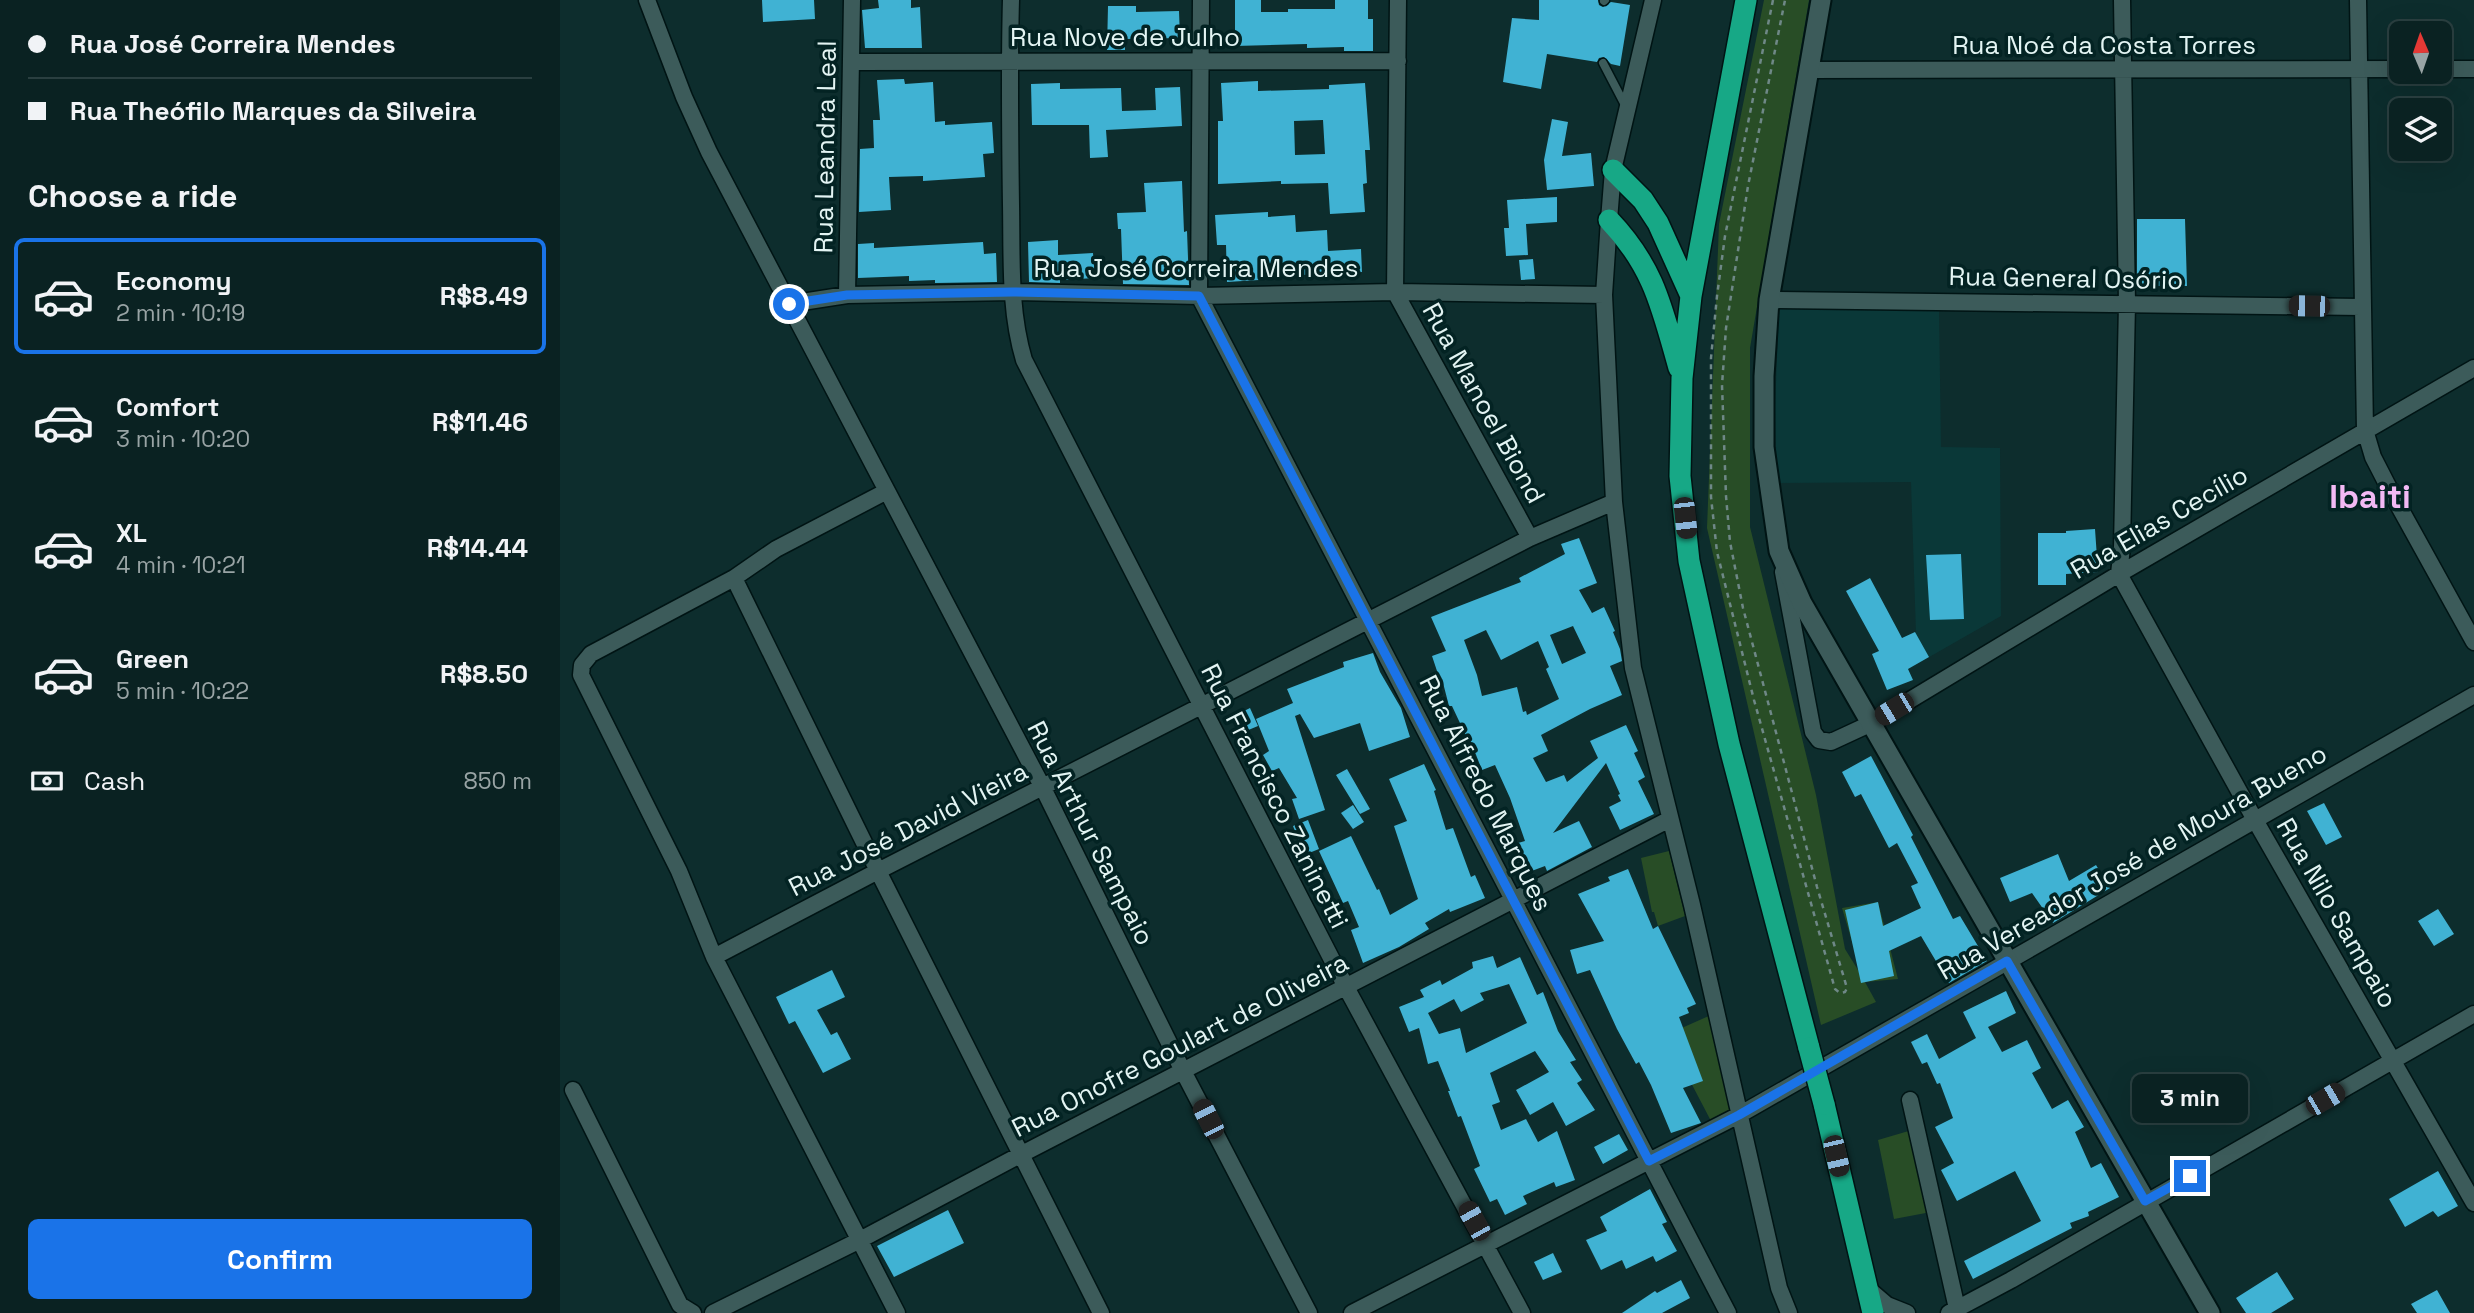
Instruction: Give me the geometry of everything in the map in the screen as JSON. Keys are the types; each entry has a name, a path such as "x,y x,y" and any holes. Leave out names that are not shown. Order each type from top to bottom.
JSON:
{"highway":[{"path":"1746,0 1691,296 1682,378 1680,476 1689,561 1729,744 1824,1104 1873,1313"},
{"path":"1614,170 1643,200 1658,223 1691,296"},
{"path":"1609,220 1633,247 1652,279 1682,378"}],"street":[{"name":"Rua Arthur Sampaio","path":"647,0 684,97 709,152 1043,788 1183,1071 1308,1313"},
{"name":"Rua Leandra Leal","path":"847,295 852,0"},
{"name":"Rua Francisco Zaninetti","path":"1011,0 1009,61 1013,292 1016,333 1024,360 1346,986 1522,1313"},
{"path":"1199,296 1201,0"},
{"path":"1395,292 1398,0"},
{"path":"1653,0 1614,170 1609,220 1604,295 1614,502 1633,667 1779,1288 1789,1313"},
{"path":"1821,0 1769,300 1764,376 1764,447 1779,551 1802,603 2210,1313"},
{"path":"2119,574 2122,547 2127,303 2122,0"},
{"path":"2358,0 2365,430 2373,457 2390,492 2474,642"},
{"name":"Rua Nove de Julho","path":"851,62 1398,61"},
{"name":"Rua Noé da Costa Torres","path":"1808,70 2389,69"},
{"path":"2452,69 2474,69"},
{"name":"Rua José Correira Mendes","path":"789,304 847,295 1013,292 1199,296 1395,292 1604,295"},
{"name":"Rua Manoel Biond","path":"1395,292 1530,538"},
{"name":"Rua Alfredo Marques","path":"1199,296 1728,1313"},
{"name":"Rua General Osório","path":"1769,300 2361,307"},
{"name":"Rua Elias Cecílio","path":"1779,551 1813,732 1819,740 1831,742 1872,723 2119,574 2474,368"},
{"path":"887,491 776,549 734,578 591,654 582,665 581,675 679,871 714,957 897,1313"},
{"name":"Rua José David Vieira","path":"714,957 1530,538 1614,502"},
{"name":"Rua Nilo Sampaio","path":"2119,574 2255,820 2474,1203"},
{"path":"734,578 1101,1313"},
{"name":"Rua Vereador José de Moura Bueno","path":"1352,1313 1739,1115 2474,695"},
{"name":"Rua Onofre Goulart de Oliveira","path":"713,1313 859,1241 1670,819"},
{"path":"1910,1100 1954,1311 2474,1014"},
{"path":"573,1090 680,1306 692,1313"},
{"path":"1865,1286 1887,1305 1907,1313"}],"lane":[{"path":"1603,63 1627,110"}],"shaded area":[{"path":"1779,308 1939,310 1941,447 2000,448 2001,616 1917,664 1911,482 1777,483 1775,409"}],"green space":[{"path":"1764,0 1809,0 1750,348 1750,527 1816,795 1845,949 1863,978 1842,908 1878,902 1898,979 1865,982 1876,1002 1821,1025 1707,528 1719,224"},
{"path":"1669,851 1685,916 1658,926 1652,912 1641,858"},
{"path":"1711,1015 1734,1112 1711,1121 1666,1035"},
{"path":"1912,1130 1931,1212 1894,1219 1878,1140"}],"building":[{"path":"762,0 814,0 815,19 763,22"},
{"path":"878,0 911,0 911,8 920,7 922,48 865,48 862,10 879,8"},
{"path":"1235,0 1261,0 1261,12 1288,12 1288,9 1335,9 1335,0 1368,0 1368,19 1373,19 1373,51 1344,51 1344,47 1307,48 1307,44 1235,46"},
{"path":"1539,0 1598,0 1603,7 1611,2 1630,5 1620,66 1611,64 1604,57 1597,62 1547,54 1541,89 1503,82 1512,18 1539,20"},
{"path":"1108,6 1136,6 1136,12 1179,11 1180,38 1125,39 1125,50 1107,50"},
{"path":"904,79 905,84 933,82 935,122 945,121 945,125 992,122 994,153 983,154 985,177 923,181 923,176 889,177 891,210 859,212 860,149 874,148 873,120 880,120 877,80"},
{"path":"1258,81 1258,91 1329,89 1329,85 1365,83 1370,150 1365,150 1365,212 1330,214 1328,183 1281,184 1281,181 1218,184 1218,121 1223,121 1221,83","holes":["1323,120 1325,154 1295,155 1294,121"]},
{"path":"1060,83 1060,89 1121,88 1122,111 1156,110 1155,88 1180,87 1182,126 1106,130 1108,157 1090,158 1089,125 1032,125 1031,84"},
{"path":"1552,119 1568,122 1562,156 1591,153 1594,186 1547,190 1544,160"},
{"path":"1182,181 1189,285 1123,284 1121,229 1118,229 1117,213 1146,212 1144,183"},
{"path":"1557,197 1557,222 1526,224 1528,255 1506,256 1504,228 1509,228 1507,200"},
{"path":"1268,212 1268,217 1295,215 1296,232 1327,230 1328,251 1361,249 1362,272 1258,277 1259,280 1227,282 1226,245 1217,245 1215,215"},
{"path":"2137,219 2185,219 2187,286 2137,286"},
{"path":"1058,240 1058,255 1093,253 1095,278 1060,280 1060,283 1029,282 1028,242"},
{"path":"983,242 984,254 996,253 997,282 935,283 935,280 909,281 909,276 858,278 858,244 874,243 874,248"},
{"path":"1533,259 1535,279 1521,280 1519,260"},
{"path":"2095,529 2098,572 2066,574 2066,585 2038,585 2038,533"},
{"path":"1579,538 1597,583 1579,590 1592,613 1604,607 1615,631 1613,632 1622,661 1610,666 1622,695 1541,735 1548,751 1533,758 1546,782 1564,775 1567,782 1598,758 1590,741 1626,725 1638,751 1634,753 1645,777 1638,781 1654,814 1620,830 1609,807 1621,801 1618,795 1620,794 1606,763 1553,833 1579,821 1592,847 1547,871 1545,866 1529,872 1518,843 1525,841 1495,765 1482,770 1469,737 1467,738 1452,706 1449,706 1432,656 1446,651 1431,617 1521,582 1519,578 1565,554 1561,544","holes":["1573,626 1586,653 1562,664 1550,635","1486,630 1501,660 1538,641 1559,699 1527,715 1526,711 1523,712 1517,687 1482,696 1464,640"]},
{"path":"1961,554 1964,619 1930,620 1926,555"},
{"path":"1870,578 1902,638 1915,632 1929,657 1908,669 1913,680 1887,690 1872,654 1879,651 1846,591"},
{"path":"1373,653 1380,672 1401,708 1410,737 1369,751 1360,723 1314,738 1300,714 1295,716 1325,810 1299,819 1292,799 1297,798 1279,768 1272,771 1263,755 1269,751 1256,719 1293,703 1287,689 1344,667 1343,662"},
{"path":"1250,708 1258,726 1246,731 1238,714"},
{"path":"1871,756 1953,919 1960,916 1987,961 1949,983 1921,936 1889,951 1894,976 1861,983 1845,910 1878,902 1883,926 1921,908 1911,886 1918,883 1897,843 1889,848 1861,794 1855,797 1842,772"},
{"path":"1424,764 1436,790 1434,791 1446,830 1453,828 1471,877 1475,875 1485,898 1450,912 1449,909 1425,923 1429,929 1399,947 1363,963 1351,930 1359,927 1348,901 1343,903 1319,851 1351,836 1390,915 1418,899 1394,826 1407,821 1389,779"},
{"path":"1347,769 1370,809 1360,814 1336,775"},
{"path":"2324,803 2342,837 2326,845 2307,811"},
{"path":"1353,805 1364,822 1353,829 1341,813"},
{"path":"1308,820 1319,849 1304,855 1293,826"},
{"path":"2058,854 2069,881 2096,865 2110,888 2053,923 2032,893 2010,902 2000,878"},
{"path":"1628,869 1653,929 1658,926 1696,1004 1687,1008 1689,1013 1679,1017 1703,1081 1683,1088 1701,1123 1671,1133 1651,1085 1617,1029 1590,970 1577,974 1570,950 1604,941 1578,894 1610,881 1608,877"},
{"path":"2438,909 2454,934 2434,946 2418,921"},
{"path":"1493,956 1497,968 1520,957 1537,995 1543,992 1558,1031 1576,1060 1570,1062 1582,1080 1577,1083 1595,1110 1566,1126 1553,1102 1530,1115 1516,1090 1549,1072 1535,1051 1490,1073 1500,1102 1492,1105 1501,1130 1526,1119 1538,1142 1557,1131 1575,1180 1556,1187 1554,1182 1523,1196 1527,1204 1505,1215 1497,1199 1490,1202 1474,1169 1480,1166 1461,1116 1458,1117 1438,1061 1428,1064 1419,1028 1409,1032 1399,1007 1424,997 1420,990 1440,980 1442,985 1473,968 1472,962","holes":["1509,984 1527,1023 1466,1053 1460,1028 1439,1034 1428,1013 1454,999 1461,1012 1484,1000 1480,993"]},
{"path":"832,970 845,997 817,1010 831,1035 837,1032 851,1059 823,1073 795,1021 789,1024 776,997"},
{"path":"2006,991 2016,1013 1988,1027 2002,1052 2027,1040 2041,1068 2032,1073 2052,1109 2068,1100 2084,1127 2075,1132 2091,1168 2101,1163 2119,1197 2088,1212 2089,1216 2070,1223 2072,1228 1973,1279 1964,1261 2041,1221 2015,1171 1957,1201 1941,1170 1954,1163 1935,1127 1953,1118 1940,1083 1937,1084 1927,1062 1922,1064 1911,1042 1927,1034 1939,1059 1976,1038 1963,1012"},
{"path":"1619,1134 1628,1150 1603,1164 1594,1147"},
{"path":"2438,1171 2458,1206 2438,1217 2433,1211 2405,1227 2389,1199"},
{"path":"1650,1189 1667,1222 1662,1224 1677,1251 1656,1262 1653,1256 1626,1269 1622,1260 1601,1270 1586,1240 1607,1231 1600,1217"},
{"path":"948,1210 964,1243 894,1277 877,1246"},
{"path":"1553,1253 1562,1272 1543,1280 1534,1262"},
{"path":"2277,1272 2294,1299 2271,1313 2246,1313 2236,1298"},
{"path":"1681,1280 1690,1298 1662,1313 1622,1313 1655,1291 1657,1293"},
{"path":"2437,1290 2450,1313 2417,1313 2411,1304"}],"district":[{"name":"Ibaiti","path":"2370,497"}],"route":[{"path":"789,304 847,295 1013,292 1199,296 1649,1161 1739,1115 2007,961 2145,1201 2190,1176"}]}
